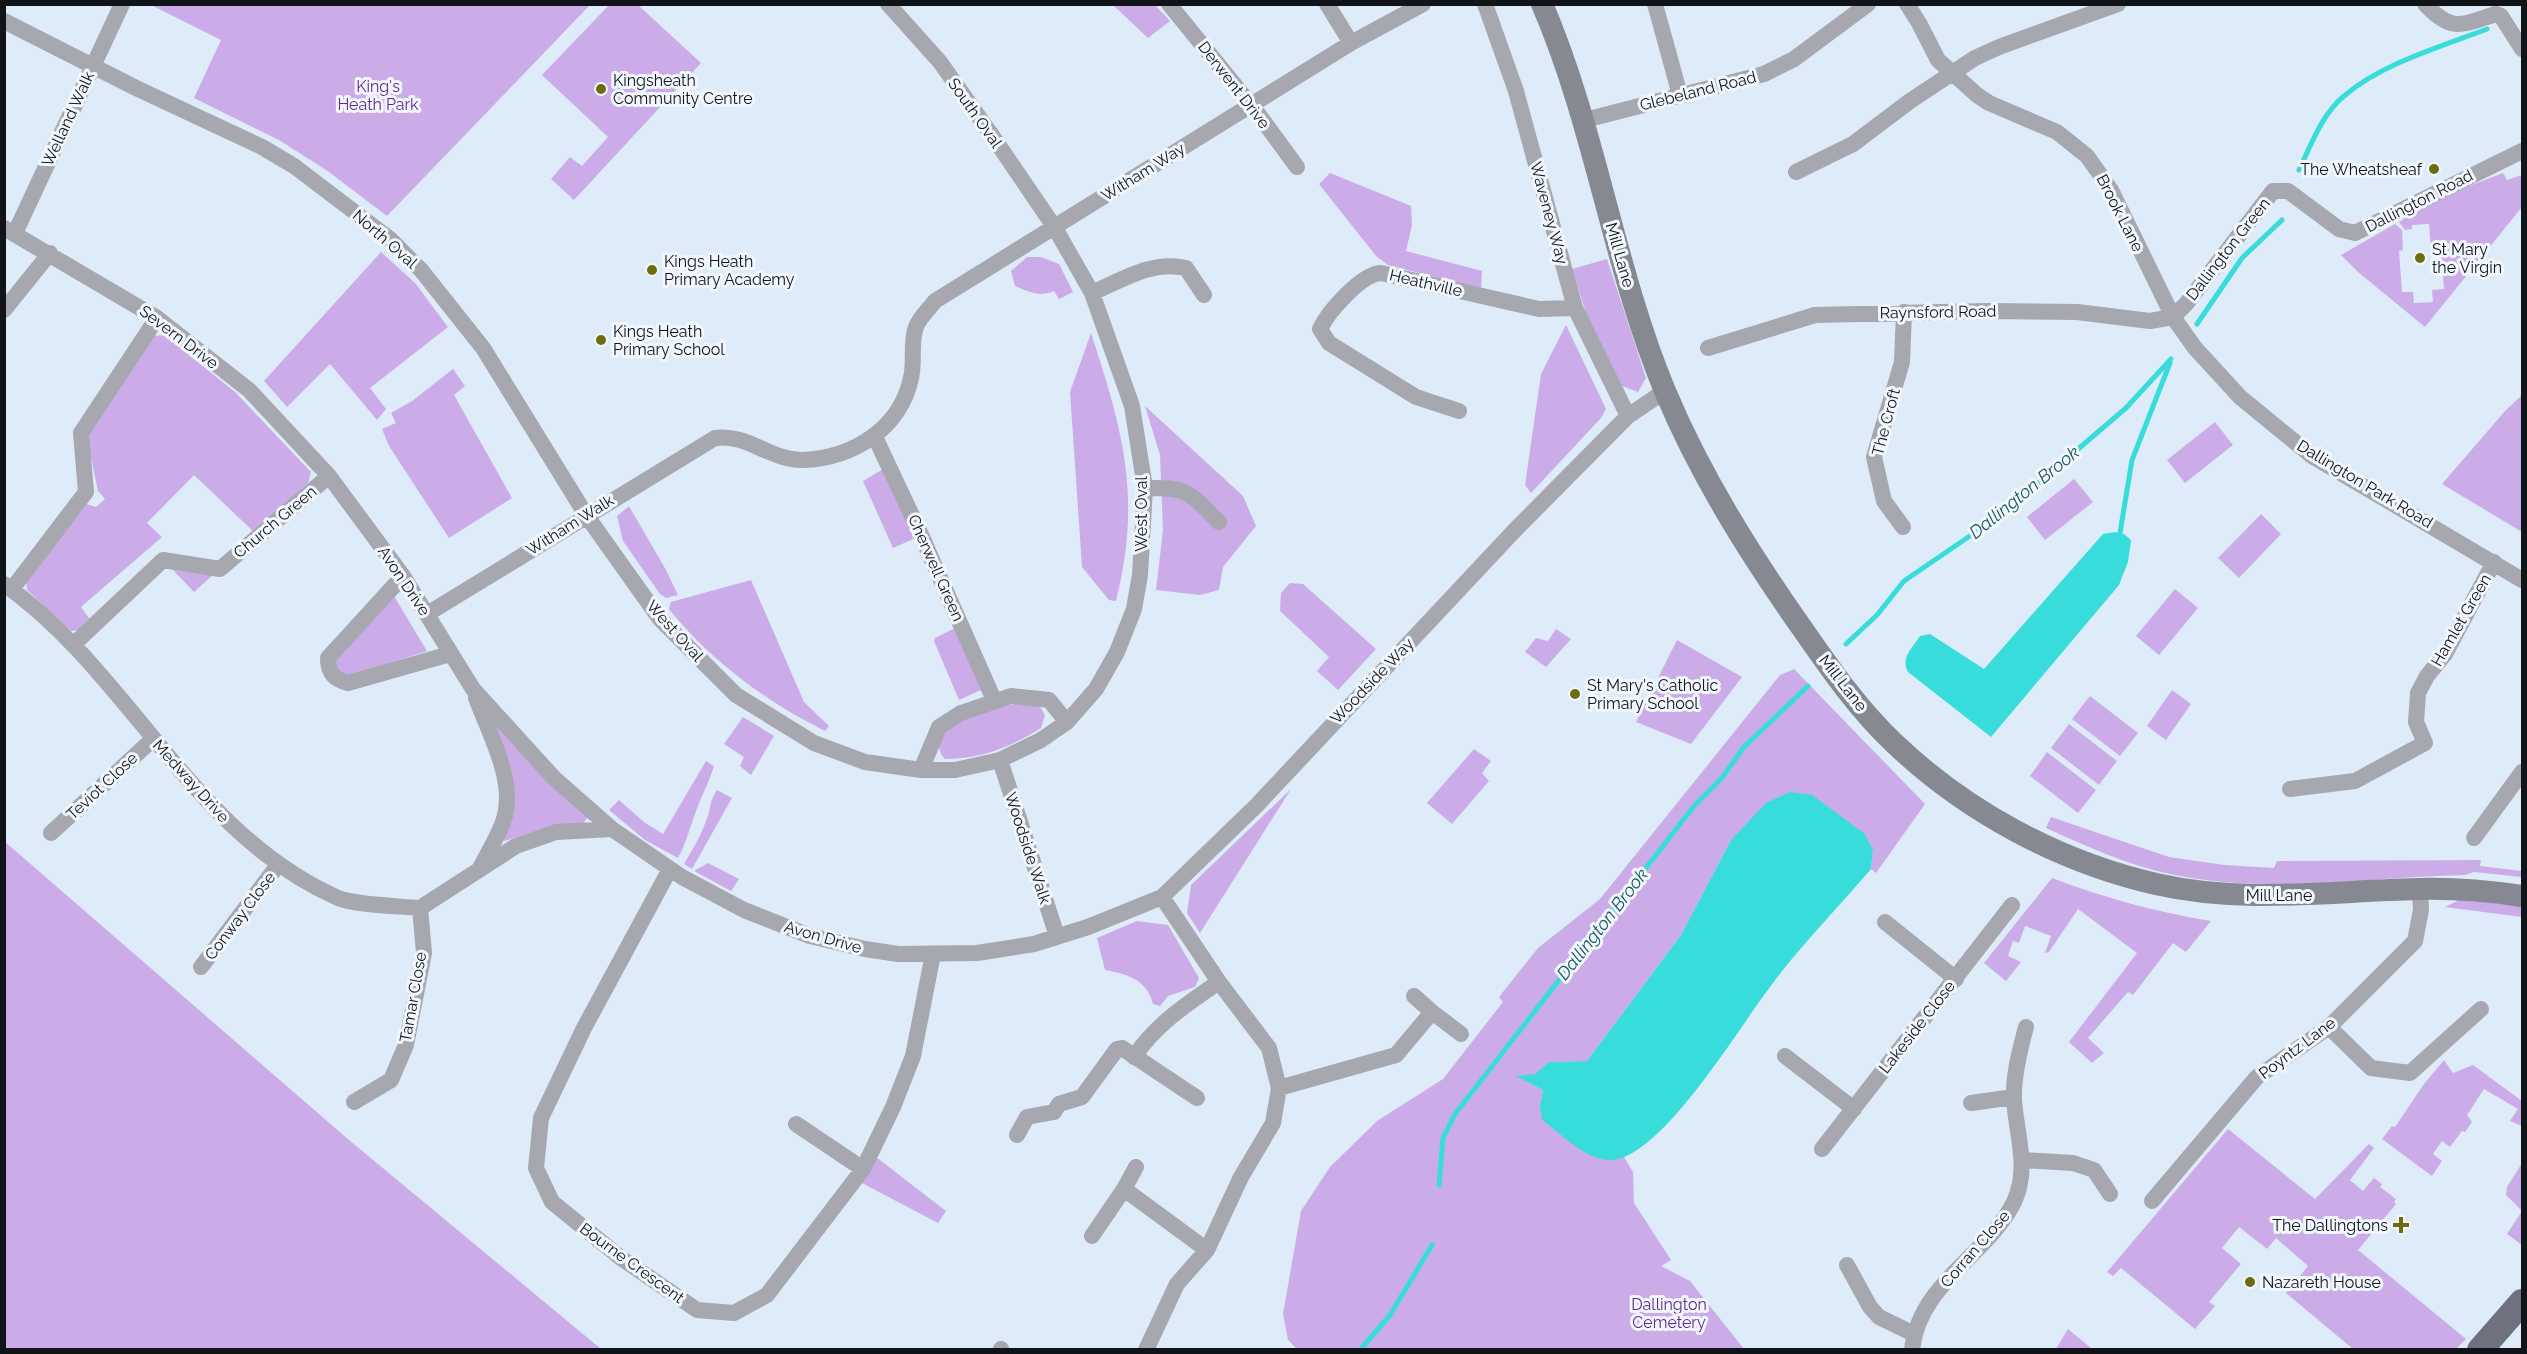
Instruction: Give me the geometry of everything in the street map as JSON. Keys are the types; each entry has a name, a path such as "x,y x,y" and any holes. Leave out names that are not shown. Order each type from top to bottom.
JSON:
{"main road":[{"path":"2480,1350 2523,1302"}],"street":[{"name":"Welland Walk","path":"10,231 122,4"},
{"name":"South Oval","path":"888,4 940,62 1055,228"},
{"name":"Derwent Drive","path":"1169,4 1297,168"},
{"path":"1327,4 1351,43"},
{"name":"Witham Way","path":"875,437 899,409 906,394 912,376 916,326 935,301 1351,43 1423,4"},
{"name":"Waveney Way","path":"1485,4 1516,91 1575,308 1628,416"},
{"name":"Mill Lane","path":"1542,4 1567,68 1629,288 1665,390 1707,478 1754,558 1818,651 1862,708 1894,743 1970,803 2025,835 2077,860 2119,875 2206,894 2258,896 2420,889 2523,896"},
{"path":"1655,4 1680,96"},
{"name":"Brook Lane","path":"1907,4 1938,60 1989,103 2040,123 2088,156 2111,190 2173,317"},
{"path":"1796,172 1853,144 1910,101 1999,47 2118,4"},
{"path":"2425,4 2439,19 2450,24 2496,14 2507,22 2523,50"},
{"name":"Glebeland Road","path":"1581,121 1764,74 1794,59 1860,7"},
{"name":"North Oval","path":"4,21 92,66 262,147 294,166 390,239 421,270 483,348 586,515"},
{"path":"2516,153 2523,139"},
{"name":"Dallington Road","path":"2288,191 2339,229 2355,233 2516,153"},
{"name":"Dallington Green","path":"2173,317 2186,304 2273,191 2288,191"},
{"name":"West Oval","path":"586,515 660,619 736,695 814,743 865,762 921,770 955,770 1000,760 1041,740 1067,722 1096,689 1117,652 1134,609 1140,575 1145,488 1132,406 1092,293 1055,228"},
{"name":"Severn Drive","path":"10,231 157,318 249,390 329,476"},
{"path":"4,310 50,253"},
{"path":"1092,293 1155,266 1170,264 1186,268 1204,295"},
{"name":"Heathville","path":"1459,411 1416,397 1329,343 1320,329 1326,314 1367,278 1381,273 1539,309 1575,308"},
{"name":"Raynsford Road","path":"1708,348 1815,315 1904,312 2078,312 2150,321 2173,317"},
{"name":"The Croft","path":"1903,527 1884,501 1874,457 1902,362 1904,312"},
{"name":"Dallington Park Road","path":"2173,317 2195,348 2240,397 2312,456 2523,580"},
{"path":"8,587 86,492 81,434 157,318"},
{"name":"Woodside Way","path":"1057,936 1088,927 1162,897 1257,804 1515,530 1628,416 1665,390"},
{"name":"Witham Walk","path":"427,614 715,438 736,438 779,456 800,460 830,458 875,437"},
{"name":"Cherwell Green","path":"875,437 994,700"},
{"name":"Avon Drive","path":"329,476 403,576 473,689 554,778 612,829 670,869 744,910 810,936 865,949 898,954 977,953 1034,944 1057,936"},
{"name":"Church Green","path":"74,644 163,560 220,568 329,476"},
{"path":"1145,488 1175,487 1191,494 1219,522"},
{"name":"Hamlet Green","path":"2290,789 2355,781 2425,743 2416,722 2418,693 2427,676 2445,654 2494,562"},
{"path":"403,576 328,658 328,669 338,681 348,683 450,654"},
{"name":"Medway Drive","path":"8,587 74,644 213,809 278,864 340,899 420,908"},
{"name":"Avon Drive","path":"473,689 502,771 506,794 504,819 481,867"},
{"path":"921,770 939,727 961,713 994,700 1011,696 1049,700 1067,722"},
{"name":"Teviot Close","path":"51,833 153,739"},
{"name":"Woodside Walk","path":"1000,760 1057,936"},
{"path":"2474,838 2523,772"},
{"path":"420,908 516,846 556,832 612,829"},
{"name":"Conway Close","path":"201,967 278,864"},
{"name":"Bourne Crescent","path":"670,869 584,1028 541,1118 536,1168 552,1202 621,1258 697,1310 734,1312 767,1295 863,1168 893,1107 913,1056 933,954"},
{"name":"Poyntz Lane","path":"2152,1201 2257,1077 2329,1027 2415,941 2421,910 2420,889"},
{"path":"1146,1350 1177,1284 1207,1250 1249,1160 1273,1123 1279,1088 1269,1048 1219,982 1162,897"},
{"name":"Lakeside Close","path":"1822,1149 2012,905"},
{"name":"Tamar Close","path":"354,1102 391,1080 406,1044 424,953 420,908"},
{"path":"1884,922 1956,979"},
{"path":"1128,1052 1172,1015 1219,982"},
{"path":"1414,996 1461,1034"},
{"path":"2329,1027 2371,1068 2410,1073 2481,1009"},
{"path":"1279,1088 1396,1055 1432,1012"},
{"name":"Corran Close","path":"1847,1265 1870,1307 1879,1317 1913,1342 1921,1315 1942,1287 2006,1215 2020,1184 2023,1160 2014,1097 2020,1048 2026,1027"},
{"path":"1017,1135 1027,1118 1054,1112 1059,1104 1082,1097 1117,1049 1128,1052 1197,1098"},
{"path":"1785,1056 1854,1108"},
{"path":"1971,1103 2014,1097"},
{"path":"796,1125 863,1168"},
{"path":"2023,1160 2073,1163 2094,1170 2110,1194"},
{"path":"1092,1236 1136,1167"},
{"path":"1124,1189 1207,1250"}],"green space":[{"path":"610,4 638,5 701,63 574,200 551,179 570,157 582,166 608,137 542,75"},
{"name":"King's Heath Park","path":"151,5 590,5 387,216 329,172 279,140 194,98 221,40"},
{"path":"1113,5 1155,5 1170,21 1148,38"},
{"path":"1330,173 1411,206 1412,225 1406,251 1482,271 1481,289 1388,265 1376,256 1319,184"},
{"path":"2503,173 2507,180 2522,175 2522,207 2425,327 2358,272 2341,255 2395,224 2402,230 2403,250 2399,251 2402,292 2413,292 2414,303 2433,302 2432,290 2444,289 2443,275 2449,275 2449,265 2442,265 2440,249 2431,250 2429,224 2412,225 2412,229 2405,230 2399,222 2438,198"},
{"path":"381,252 415,283 448,327 370,388 386,409 377,420 330,364 287,407 264,381"},
{"path":"1027,257 1041,257 1059,264 1073,292 1059,299 1054,291 1039,294 1015,286 1011,271"},
{"path":"1607,259 1646,378 1638,392 1622,386 1590,326 1572,269"},
{"path":"1566,325 1606,409 1601,418 1531,493 1525,485 1541,374"},
{"path":"1091,333 1120,433 1128,496 1128,529 1124,564 1116,601 1109,600 1082,567 1070,392"},
{"path":"164,335 235,392 311,472 308,483 255,533 194,475 147,523 162,537 81,607 91,621 81,630 71,631 27,590 26,581 87,504 96,507 105,499 98,491 86,433 152,336"},
{"path":"453,369 465,386 454,395 512,498 449,538 389,446 382,429 396,423 391,413 412,401"},
{"path":"2522,395 2522,532 2442,484 2505,411"},
{"path":"1145,406 1243,496 1256,526 1223,567 1219,590 1200,595 1156,590 1163,530 1160,455"},
{"path":"2215,422 2233,445 2185,483 2167,460"},
{"path":"885,468 918,537 893,548 863,481"},
{"path":"2074,479 2093,502 2045,540 2027,517"},
{"path":"629,506 678,595 666,598 660,594 623,541 617,516"},
{"path":"2261,514 2281,534 2239,578 2218,558"},
{"path":"173,570 213,575 194,592"},
{"path":"751,580 804,702 829,726 825,731 782,707 740,678 702,646 669,609 671,602"},
{"path":"1290,583 1303,584 1376,649 1338,690 1317,671 1329,657 1280,611 1281,593"},
{"path":"2175,589 2198,608 2159,655 2136,636"},
{"path":"394,596 427,651 347,677 335,670 336,656"},
{"path":"959,626 983,689 959,700 934,641 935,638"},
{"path":"1556,629 1571,639 1546,667 1525,652 1536,638 1548,641"},
{"path":"1677,640 1742,677 1691,744 1636,722"},
{"name":"Dallington Cemetery","path":"1794,669 1925,804 1876,873 1871,869 1873,850 1731,840 1681,935 1587,1061 1549,1062 1535,1075 1517,1076 1543,1090 1540,1106 1543,1120 1580,1149 1601,1157 1624,1157 1633,1172 1634,1203 1671,1260 1661,1266 1690,1281 1744,1349 1297,1349 1288,1340 1283,1314 1301,1211 1330,1167 1377,1121 1443,1079 1503,1002 1499,997 1538,948 1600,899 1780,675"},
{"path":"2172,690 2191,704 2166,740 2147,726"},
{"path":"2090,696 2138,733 2120,756 2072,719"},
{"path":"1022,703 1039,705 1045,715 1041,728 995,751 971,757 945,759 939,747 941,736 950,727 980,713"},
{"path":"743,717 774,736 751,775 740,766 744,757 724,744"},
{"path":"497,723 588,817 582,825 554,825 505,841 502,838 510,814 492,727"},
{"path":"2069,724 2117,761 2099,785 2051,748"},
{"path":"1474,749 1491,761 1482,773 1489,781 1452,824 1427,803"},
{"path":"2047,752 2096,790 2078,813 2030,776"},
{"path":"706,761 714,766 678,858 645,840 609,810 619,800 644,822 663,834"},
{"path":"1291,789 1200,933 1187,913 1191,885"},
{"path":"717,790 732,798 692,869 684,864 702,832"},
{"path":"2051,817 2169,857 2224,865 2274,868 2277,861 2481,860 2480,866 2522,871 2522,877 2474,872 2465,875 2317,883 2243,883 2207,880 2138,866 2107,854 2046,828"},
{"path":"4,841 349,1140 601,1349 5,1349"},
{"path":"708,863 739,879 731,891 694,871"},
{"path":"2052,878 2131,904 2211,921 2186,952 2173,943 2133,995 2128,992 2088,1038 2104,1053 2092,1063 2069,1042 2137,953 2078,909 2049,952 2045,953 2051,936 2025,926 2019,943 2013,941 2008,956 2021,962 2006,981 1984,963"},
{"path":"2459,900 2522,906 2522,917 2445,907"},
{"path":"1137,921 1168,925 1199,978 1195,987 1168,996 1160,1006 1153,1004 1146,989 1129,976 1105,970 1097,938"},
{"path":"2444,1060 2453,1073 2473,1065 2522,1101 2522,1126 2510,1121 2518,1109 2484,1089 2467,1115 2472,1122 2465,1132 2462,1131 2450,1147 2442,1141 2433,1154 2442,1161 2432,1176 2382,1139 2392,1126 2395,1127 2424,1084"},
{"path":"2228,1129 2315,1199 2369,1144 2374,1148 2350,1180 2363,1191 2374,1178 2382,1184 2380,1187 2396,1199 2394,1202 2396,1204 2358,1250 2466,1339 2456,1349 2353,1349 2286,1293 2308,1266 2276,1238 2267,1249 2239,1227 2222,1248 2241,1264 2209,1302 2215,1306 2195,1329 2121,1268 2113,1276 2107,1272"},
{"path":"876,1157 946,1211 938,1223 860,1182"},
{"path":"2522,1163 2522,1211 2506,1195 2507,1187"},
{"path":"2522,1211 2522,1245 2507,1234"},
{"path":"2068,1329 2092,1349 2056,1349"}],"shaded area":[{"path":"2115,532 2124,534 2131,540 2128,562 2119,585 1991,737 1908,672 1906,657 1908,653 1920,636 1930,634 1984,669 2103,534"},
{"path":"1790,792 1812,795 1865,834 1873,850 1871,869 1806,942 1698,1087 1654,1137 1632,1153 1612,1160 1584,1152 1542,1120 1540,1106 1543,1090 1516,1076 1535,1074 1549,1062 1587,1061 1681,935 1731,840 1766,803"}],"waterway":[{"name":"Dallington Brook","path":"2299,170 2329,112 2336,103 2359,84 2412,57 2487,29"},
{"name":"Dallington Brook","path":"2197,324 2242,258 2282,220"},
{"name":"Dallington Brook","path":"1846,644 1877,615 1904,581 2002,514 2126,408 2171,359"},
{"path":"2120,533 2132,460 2170,363"},
{"name":"Dallington Brook","path":"1439,1185 1443,1138 1455,1114 1694,806 1721,779 1744,747 1808,686"},
{"name":"Dallington Brook","path":"1360,1350 1390,1315 1432,1245"}],"place":[{"name":"Kingsheath Community Centre","path":"601,89"},
{"name":"The Wheatsheaf","path":"2434,169"},
{"name":"St Mary the Virgin","path":"2420,258"},
{"name":"Kings Heath Primary Academy","path":"652,270"},
{"name":"Kings Heath Primary School","path":"601,340"},
{"name":"St Mary's Catholic Primary School","path":"1575,694"},
{"name":"The Dallingtons","path":"2401,1225"},
{"name":"Nazareth House","path":"2250,1282"}]}
